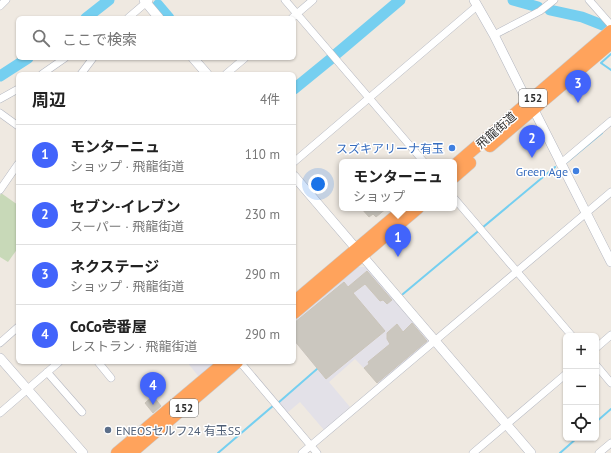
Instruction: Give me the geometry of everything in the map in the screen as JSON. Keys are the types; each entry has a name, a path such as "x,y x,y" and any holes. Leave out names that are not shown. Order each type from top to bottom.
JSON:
{"highway":[{"name":"飛龍街道","path":"457,173 531,107 611,31"},
{"name":"飛龍街道","path":"457,164 611,43"},
{"path":"296,311 360,253 402,211"},
{"path":"296,301 414,211"},
{"name":"152","path":"117,453 223,364"},
{"name":"152","path":"131,453 235,364"}],"street":[{"path":"0,6 6,0"},
{"path":"285,0 294,16 313,0"},
{"path":"494,35 540,11 554,0"},
{"path":"589,0 611,25"},
{"path":"130,16 147,1 158,16"},
{"path":"296,160 370,98 475,3 494,35 611,262"},
{"path":"296,18 370,98 421,159"},
{"path":"45,72 62,60"},
{"path":"82,72 92,60"},
{"path":"195,60 205,72"},
{"path":"228,72 243,60"},
{"path":"0,99 16,90"},
{"path":"0,113 16,125"},
{"path":"560,164 611,121"},
{"path":"0,190 16,167"},
{"path":"296,178 531,453"},
{"path":"302,453 611,192"},
{"path":"457,202 569,333"},
{"path":"0,343 16,329"},
{"path":"599,345 611,335"},
{"path":"0,358 83,453"},
{"path":"0,413 57,364"},
{"path":"100,364 111,378"},
{"path":"242,364 317,453"},
{"path":"599,369 611,383"},
{"path":"47,372 82,412"},
{"path":"473,453 563,376"},
{"path":"599,453 611,443"}],"shaded area":[{"path":"357,267 367,267 429,341 379,384 355,359 329,382 350,407 324,430 300,402 287,413 279,403 318,370 296,343 296,319"},
{"path":"189,364 215,364 199,377"}],"green space":[{"path":"1,193 16,204 16,251 8,262 0,257"}],"building":[{"path":"364,211 383,211 376,217 373,214 369,217"},
{"path":"367,271 392,300 387,304 383,300 380,301 365,284 353,293 385,331 326,379 296,342 296,321 344,282 348,287"},
{"path":"412,323 427,341 377,383 364,368 369,364 368,362 390,344 387,339 387,333 397,324 403,332"},
{"path":"153,396 161,406 153,413 145,403"}],"waterway":[{"path":"89,16 109,0"},
{"path":"335,55 400,0"},
{"path":"513,0 538,7"},
{"path":"158,5 167,16"},
{"path":"550,10 582,17 605,26"},
{"path":"611,54 601,63 611,70"},
{"path":"296,87 332,58"},
{"path":"0,76 25,60"},
{"path":"567,162 602,133"},
{"path":"403,294 555,167"},
{"path":"278,403 317,369"},
{"path":"218,453 274,405"},
{"path":"599,419 611,409"},
{"path":"560,453 574,441"}],"place":[{"name":"ネクステージ","path":"578,103"},
{"name":"スズキアリーナ有玉","path":"452,148"},
{"name":"セブン-イレブン","path":"532,158"},
{"name":"Green Age","path":"576,171"},
{"name":"モンターニュ","path":"398,257"},
{"name":"CoCo壱番屋","path":"153,405"},
{"name":"ENEOSセルフ24 有玉SS","path":"108,430"}]}
